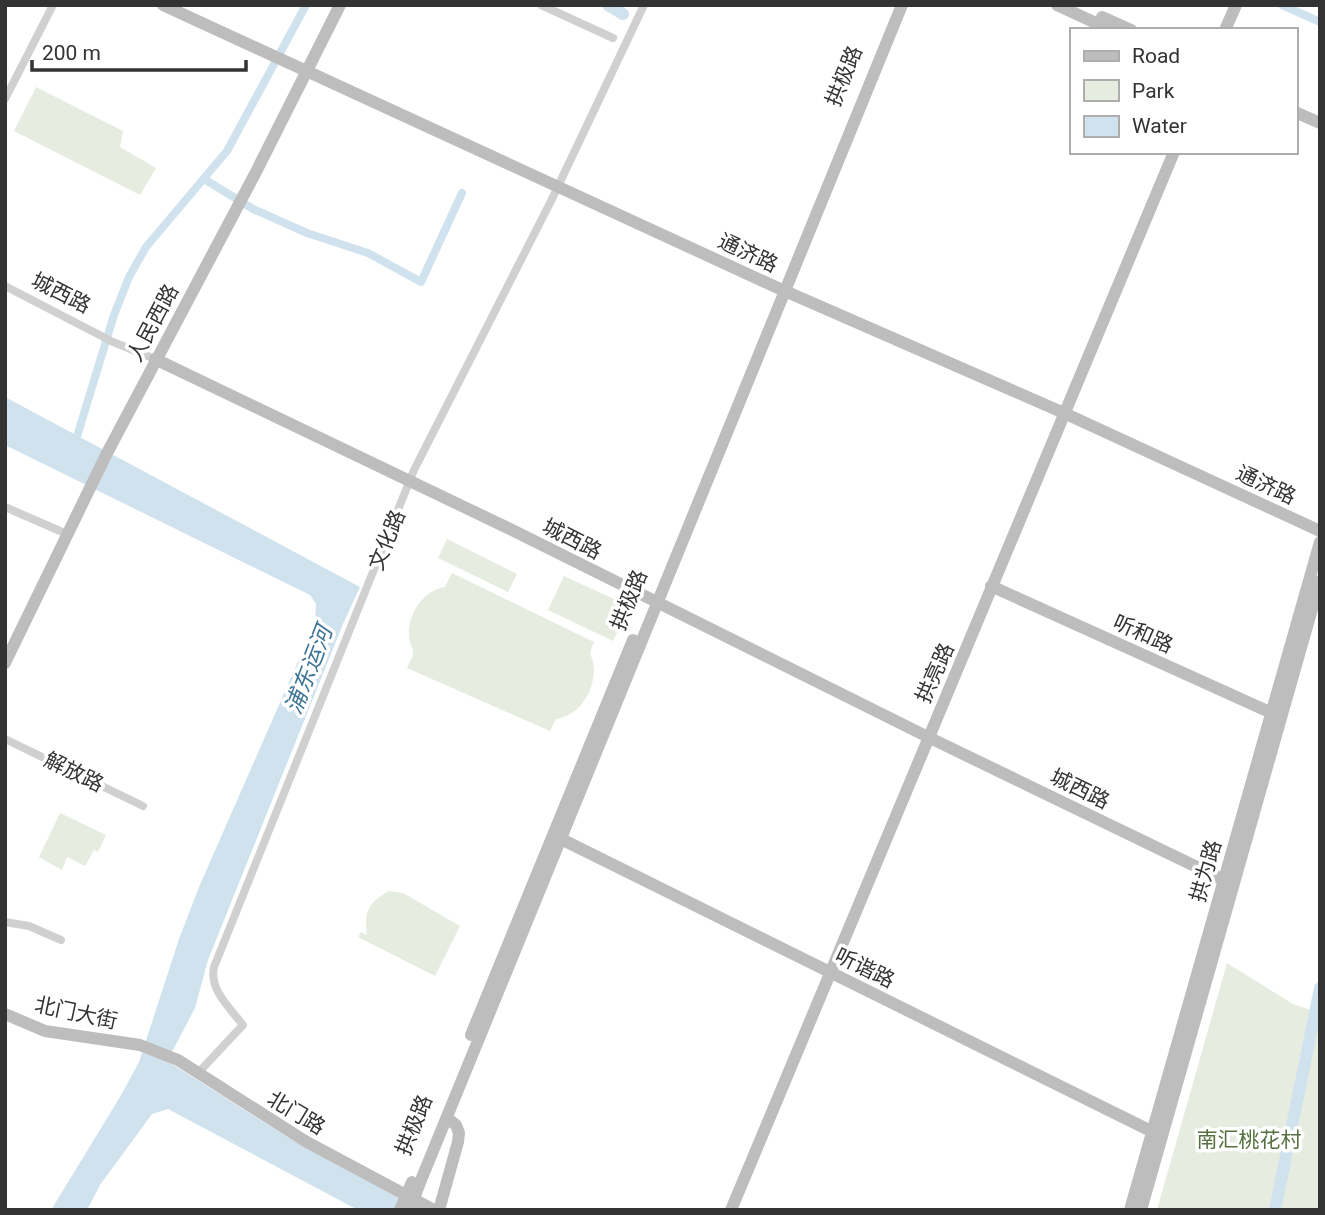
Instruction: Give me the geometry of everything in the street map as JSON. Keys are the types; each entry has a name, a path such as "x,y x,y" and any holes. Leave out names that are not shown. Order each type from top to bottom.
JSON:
{"street":[{"path":"5,99 53,5"},
{"name":"通济路","path":"163,5 781,290 1064,412 1320,531"},
{"name":"人民西路","path":"5,663 86,494 252,180 340,5"},
{"path":"541,5 613,38"},
{"name":"文化路","path":"198,1073 243,1024 217,991 213,981 214,967 410,482 558,187 645,5"},
{"name":"拱极路","path":"410,1210 416,1184 781,290 894,5"},
{"name":"拱极路","path":"781,290 902,5"},
{"path":"1057,5 1107,28"},
{"path":"1077,5 1127,28"},
{"path":"1226,28 1236,5"},
{"path":"1297,105 1320,114"},
{"path":"1297,114 1320,123"},
{"name":"拱亮路","path":"731,1210 1173,154"},
{"name":"城西路","path":"5,286 113,342 155,359 510,529 1227,882"},
{"path":"5,507 66,534"},
{"name":"拱为路","path":"1130,1210 1156,1133 1275,715 1320,542"},
{"name":"拱为路","path":"1275,715 1320,581"},
{"name":"听和路","path":"992,586 1275,715"},
{"name":"解放路","path":"5,739 144,806"},
{"name":"拱极路","path":"400,1210 416,1184 447,1118 556,836"},
{"name":"听谐路","path":"556,836 1156,1133"},
{"path":"5,922 29,926 61,940"},
{"name":"北门大街","path":"5,1014 45,1031 140,1045"},
{"name":"北门路","path":"140,1045 178,1060 305,1141 437,1210 459,1137 456,1125 447,1118"},
{"name":"拱为路","path":"1141,1210 1156,1133"}],"green space":[{"path":"36,87 123,131 120,147 156,168 140,195 14,131"},
{"path":"447,539 517,574 508,592 438,558"},
{"path":"452,573 594,642 591,654 593,678 588,694 572,713 556,719 550,731 407,668 413,655 409,629 414,612 423,598 445,587"},
{"path":"564,576 629,606 613,641 548,610"},
{"path":"60,813 106,835 98,852 94,850 85,866 67,857 62,870 39,857"},
{"path":"389,891 403,893 460,926 435,976 358,937 361,932 367,935 366,920 369,908"},
{"name":"南汇桃花村","path":"1227,963 1293,1004 1320,1013 1320,1210 1157,1210"}],"water":[{"name":"浦东运河","path":"5,397 360,587 208,960 195,1008 172,1052 172,1064 292,1140 423,1210 358,1210 168,1109 152,1114 100,1185 87,1210 51,1210 139,1062 199,887 315,623 316,604 310,595 5,445"}],"waterway":[{"path":"75,443 114,315 129,277 146,247 227,151 306,5"},
{"path":"608,5 623,14"},
{"path":"1282,5 1320,22"},
{"path":"204,179 253,209 307,233 368,253 421,282 462,193"},
{"path":"1275,1210 1320,988"}]}
